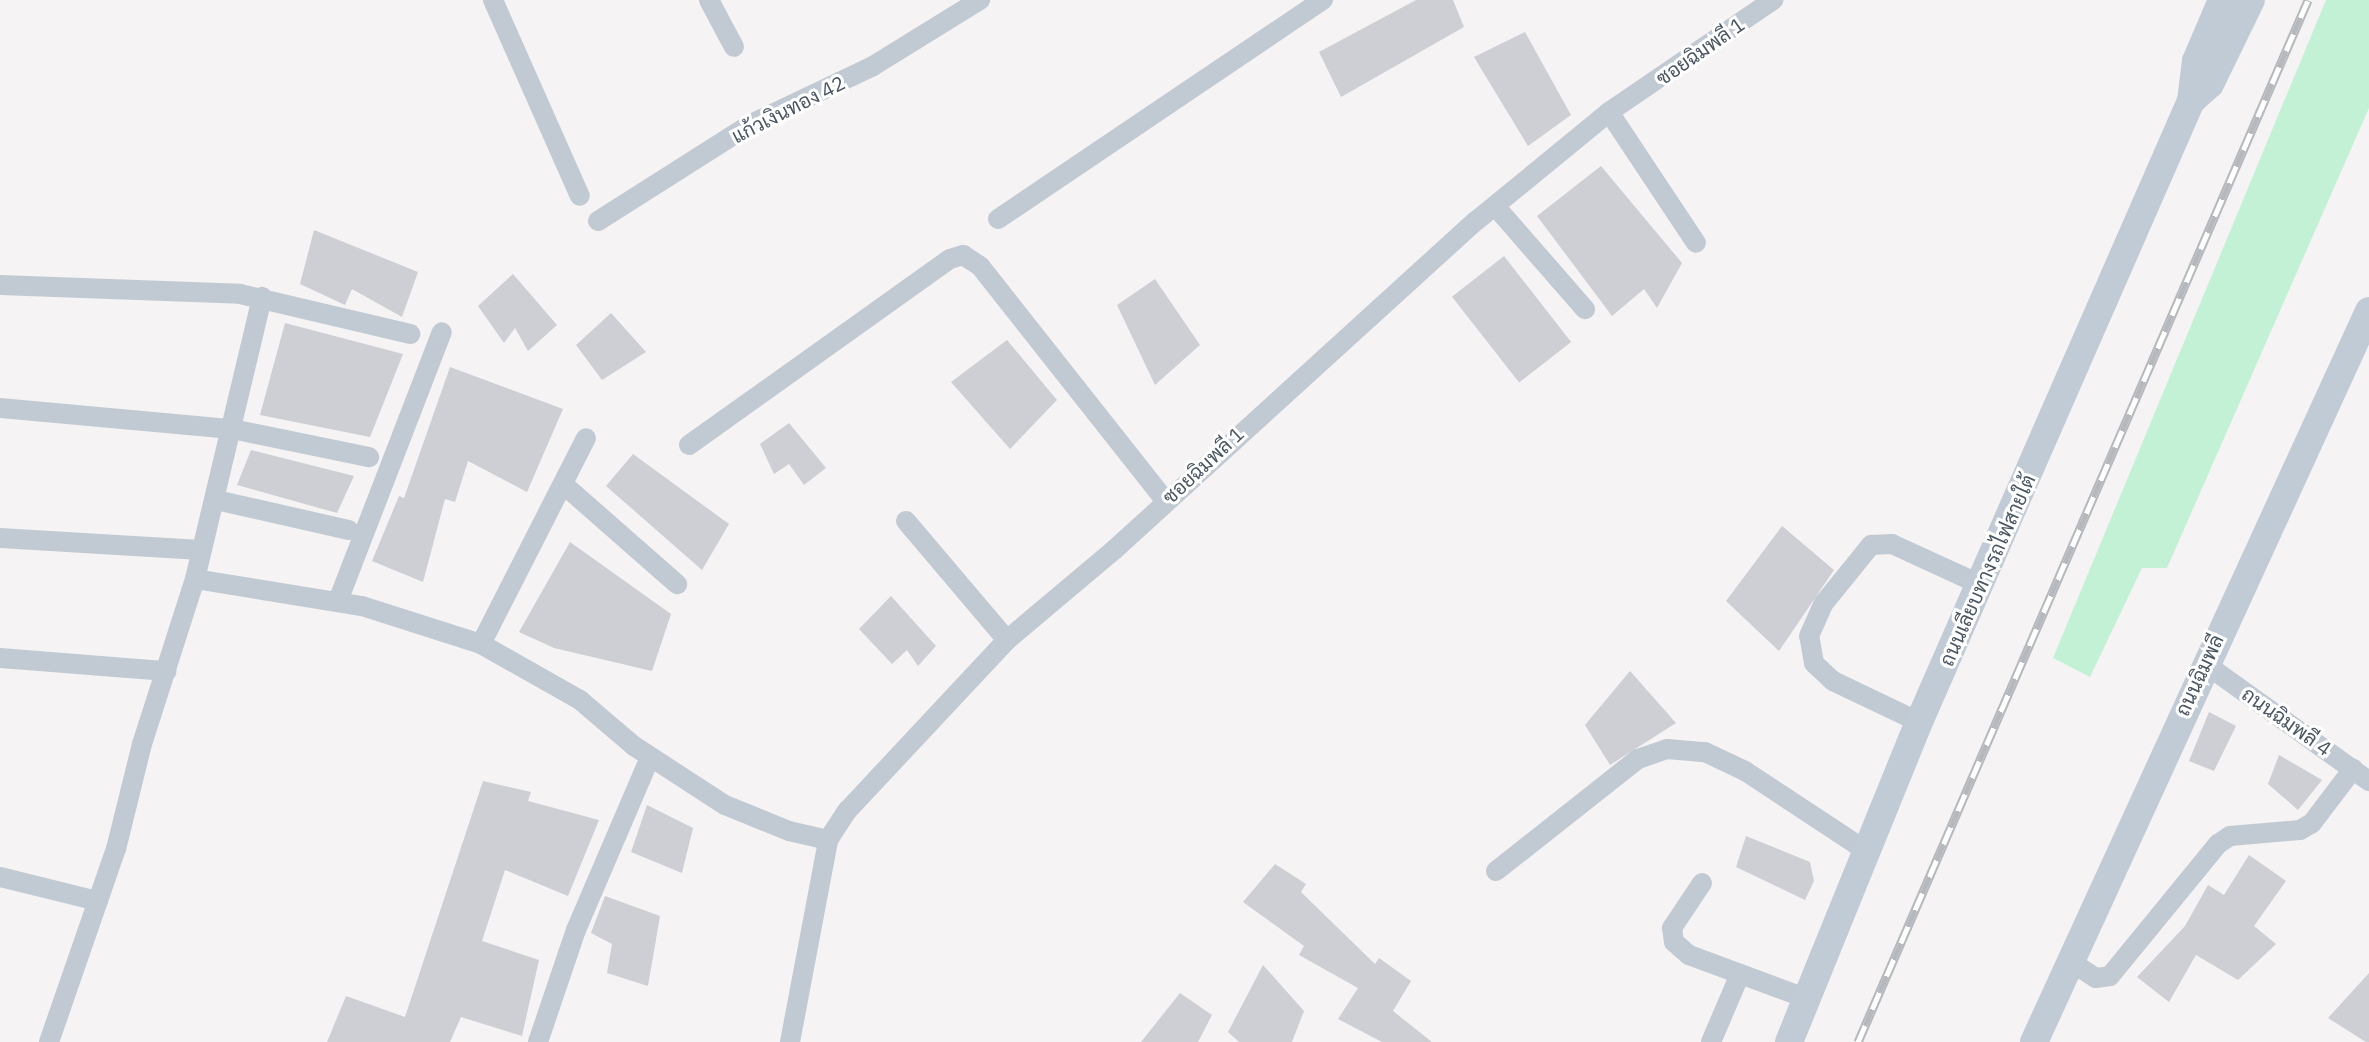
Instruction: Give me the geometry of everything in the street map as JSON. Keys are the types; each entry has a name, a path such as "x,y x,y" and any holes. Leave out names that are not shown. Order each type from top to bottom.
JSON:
{"main road":[{"name":"ถนนเลียบทางรถไฟสายใต้","path":"1789,1042 1919,722 2191,101 2196,61 2222,0"},
{"name":"ถนนเลียบทางรถไฟสายใต้","path":"2191,101 2210,84 2251,0"},
{"name":"ถนนฉิมพลี","path":"2034,1042 2068,960 2204,663 2369,311"}],"street":[{"path":"493,0 580,196"},
{"path":"709,0 734,47"},
{"name":"แก้วเงินทอง 42","path":"598,221 751,124 873,66 980,0"},
{"path":"998,219 1323,0"},
{"name":"ซอยฉิมพลี 1","path":"790,1042 828,840 847,811 1007,640 1495,206 1609,112 1773,0"},
{"path":"1609,112 1696,243"},
{"path":"1495,206 1585,309"},
{"path":"689,445 950,259 963,255 980,266 1165,500"},
{"path":"0,285 262,297 410,334"},
{"path":"49,1042 98,901 195,579 262,297"},
{"path":"338,601 442,332"},
{"path":"0,408 232,429 369,457"},
{"path":"481,644 586,438"},
{"path":"563,484 677,584"},
{"path":"216,500 349,530"},
{"path":"906,521 1007,640"},
{"path":"0,538 201,550"},
{"path":"1919,722 1833,681 1814,663 1809,636 1824,603 1871,545 1892,544 1981,585"},
{"path":"195,579 338,601 481,644 580,700 650,757 725,805 789,831 828,840"},
{"path":"0,658 166,671"},
{"name":"ถนนฉิมพลี 4","path":"2204,663 2364,776"},
{"path":"1496,871 1638,759 1667,749 1705,752 1745,771 1868,852"},
{"path":"543,1041 576,930 650,757"},
{"path":"2068,960 2096,978 2110,976 2218,844 2230,836 2300,830 2364,776"},
{"path":"0,877 98,901"},
{"path":"1702,883 1672,928 1674,942 1689,955 1808,999"},
{"path":"1711,1042 1740,974"}],"green space":[{"path":"2326,0 2369,0 2369,108 2167,568 2142,568 2090,677 2053,658"}],"building":[{"path":"1416,0 1453,0 1464,27 1341,97 1319,52"},
{"path":"1525,32 1571,115 1528,146 1474,57"},
{"path":"1601,166 1682,263 1657,308 1644,289 1612,316 1537,216"},
{"path":"314,230 418,272 402,317 352,289 345,305 300,284"},
{"path":"1504,256 1571,342 1519,383 1452,297"},
{"path":"513,274 557,325 528,351 515,328 504,343 478,306"},
{"path":"1155,279 1200,345 1155,385 1117,305"},
{"path":"611,313 646,352 602,380 576,345"},
{"path":"285,323 403,354 370,437 260,415"},
{"path":"1007,340 1057,400 1010,449 951,382"},
{"path":"450,367 563,409 527,492 468,461 455,502 445,499 423,582 372,561 399,496 404,498"},
{"path":"789,423 826,468 804,485 789,464 774,474 760,444"},
{"path":"251,450 354,476 337,513 237,485"},
{"path":"633,454 729,524 702,570 606,486"},
{"path":"1782,526 1834,570 1779,651 1726,601"},
{"path":"570,542 671,614 652,671 554,648 519,632"},
{"path":"891,596 936,646 918,666 907,650 892,664 859,629"},
{"path":"1630,671 1676,723 1610,765 1585,725"},
{"path":"2209,712 2236,726 2214,771 2189,761"},
{"path":"2279,755 2322,780 2298,810 2268,784"},
{"path":"483,781 531,792 528,801 599,820 568,896 505,870 482,941 539,960 522,1036 461,1017 450,1042 327,1042 346,996 405,1017"},
{"path":"647,805 693,828 682,873 631,852"},
{"path":"1746,836 1810,862 1814,881 1805,900 1736,867"},
{"path":"2249,855 2286,881 2254,926 2276,944 2238,980 2196,955 2169,1002 2137,977 2185,926 2208,885 2224,895"},
{"path":"1275,864 1306,884 1301,892 1375,964 1379,958 1411,981 1393,1011 1432,1042 1382,1042 1338,1019 1358,988 1299,955 1304,946 1243,902"},
{"path":"605,896 660,916 648,986 607,973 612,944 591,933"},
{"path":"1263,965 1304,1011 1292,1042 1239,1042 1228,1032"},
{"path":"2369,973 2369,1042 2366,1042 2328,1018"},
{"path":"1180,993 1212,1015 1198,1042 1141,1042"}],"railway":[{"path":"1858,1042 2308,0"}]}
